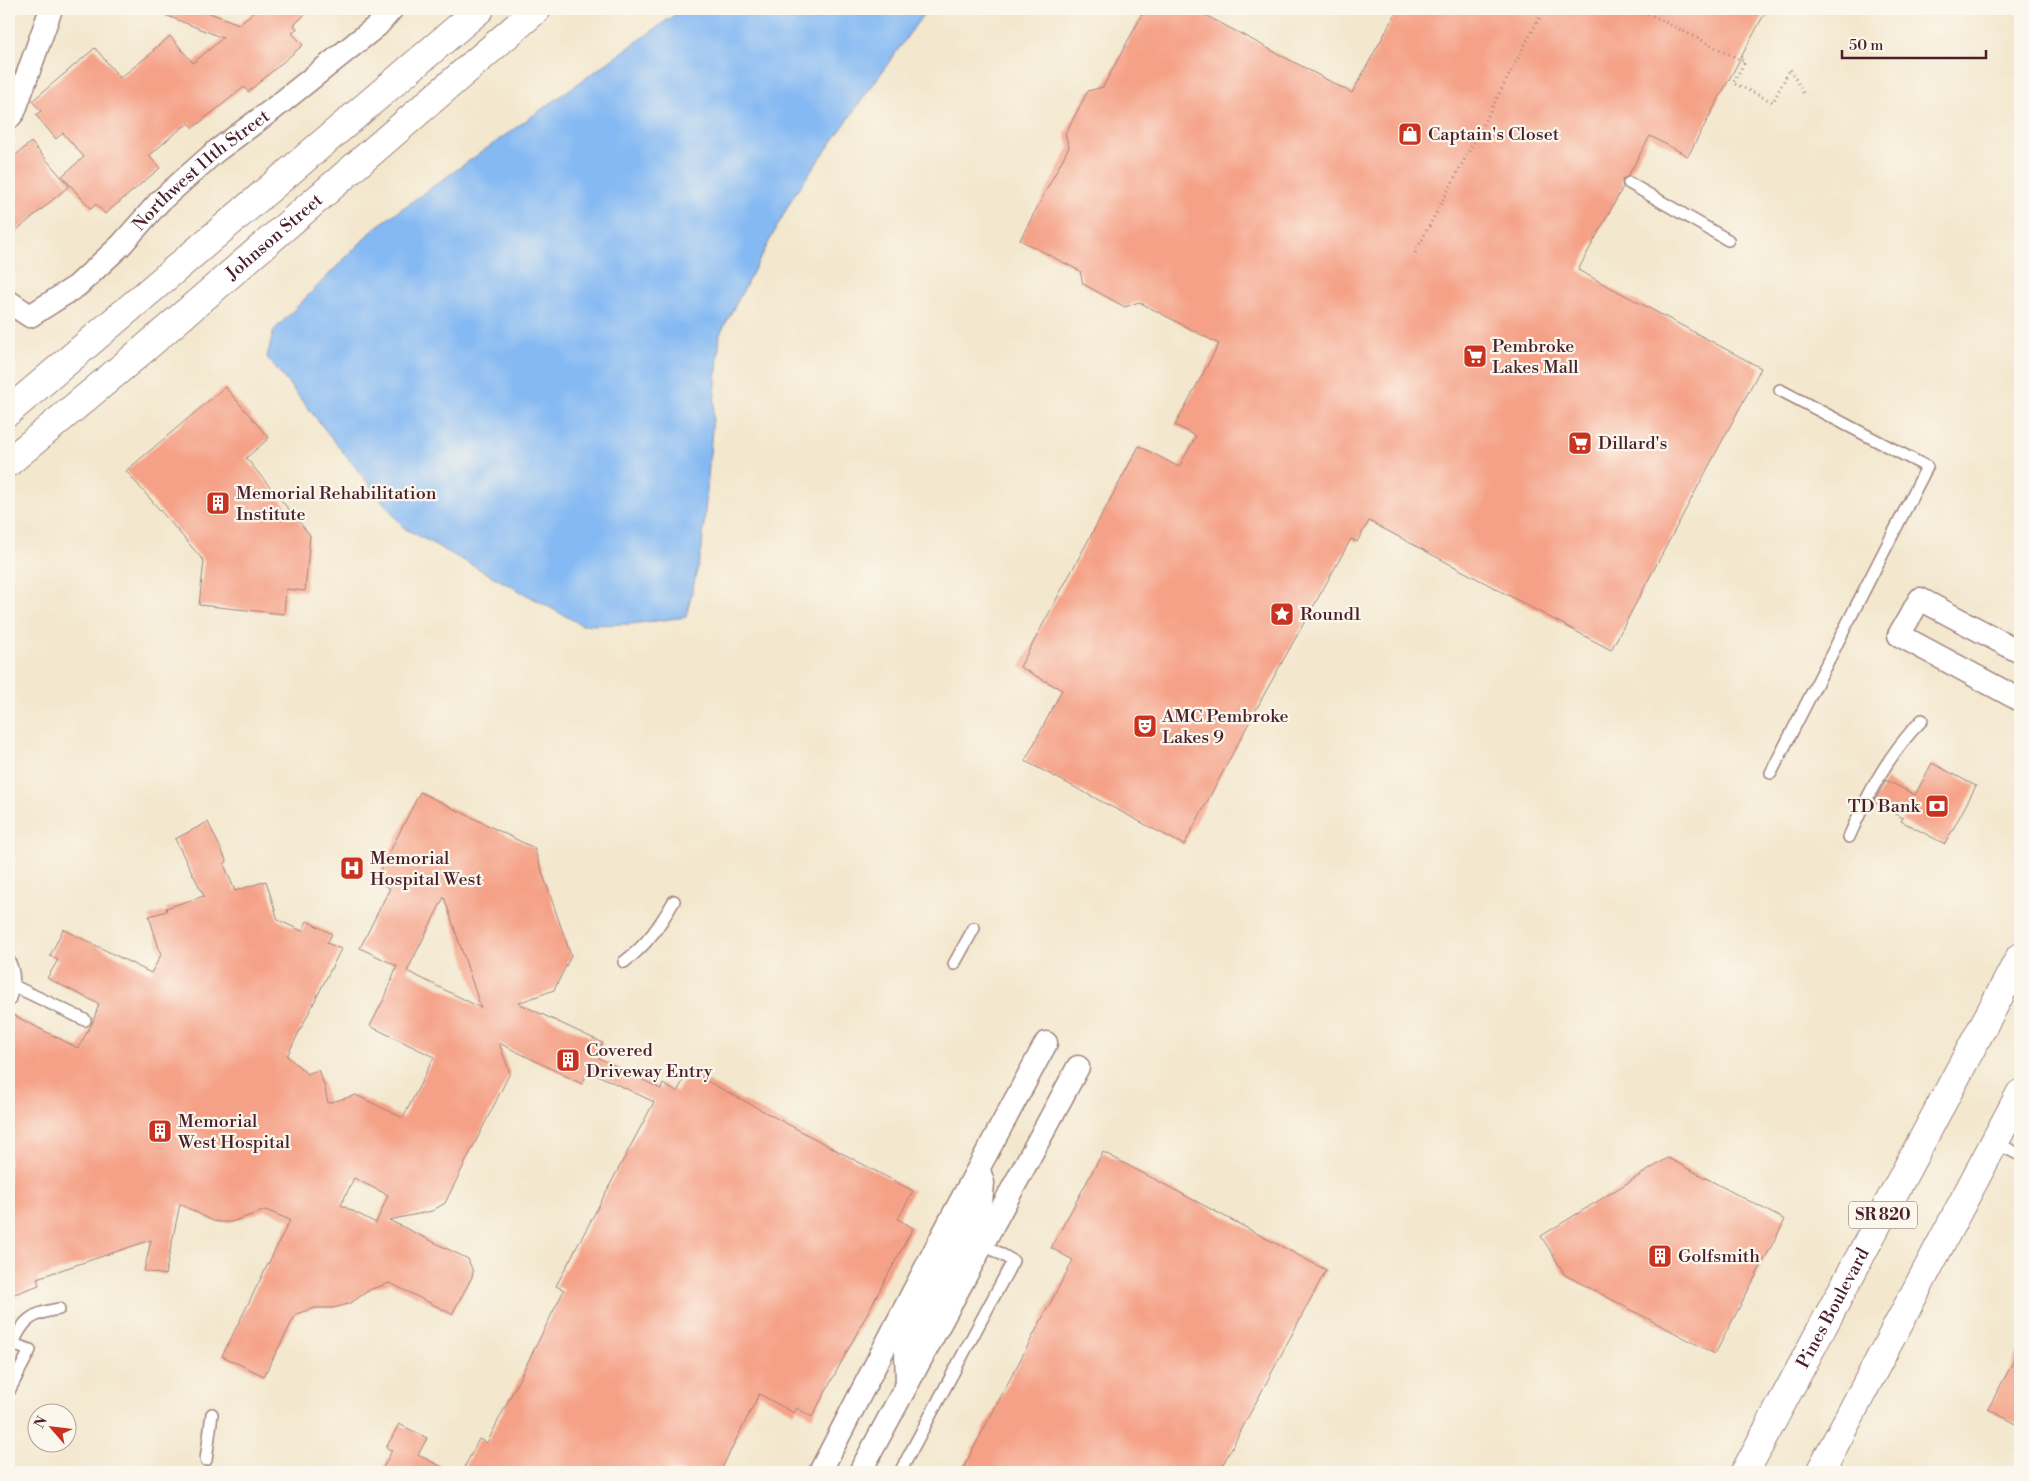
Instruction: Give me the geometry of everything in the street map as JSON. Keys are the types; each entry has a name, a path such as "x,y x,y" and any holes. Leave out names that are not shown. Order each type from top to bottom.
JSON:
{"main road":[{"path":"9,411 480,9"},
{"name":"Johnson Street","path":"9,462 537,9"},
{"name":"Pines Boulevard","path":"1745,1472 2020,957"},
{"path":"1820,1472 2020,1094"}],"street":[{"path":"9,118 14,112 51,9"},
{"name":"Northwest 11th Street","path":"9,302 30,316 77,286 121,245 160,201 215,152 272,110 377,26 392,9"},
{"path":"2020,652 1920,600 1899,635 2020,700"},
{"path":"820,1472 951,1219 1046,1044"},
{"path":"860,1472 907,1386 906,1352 912,1335 973,1241 1078,1067"},
{"path":"973,1241 982,1203 983,1183 979,1170"},
{"path":"951,1219 973,1241"}],"lane":[{"path":"1629,183 1728,240"},
{"path":"1771,774 1927,467 1780,390"},
{"path":"1849,837 1864,804 1889,759 1907,735 1922,720"},
{"path":"624,962 641,949 657,930 674,901"},
{"path":"954,964 974,928"},
{"path":"9,961 13,970 14,986 9,1001"},
{"path":"14,986 85,1020"},
{"path":"1994,1142 2020,1155"},
{"path":"900,1472 1013,1260 973,1241"},
{"path":"9,1391 30,1350 11,1343 18,1329 34,1315 59,1309"},
{"path":"206,1460 212,1414"}],"path":[{"path":"1415,253 1544,9"},
{"path":"1639,9 1744,62 1733,83 1773,102 1790,69 1805,96"}],"water":[{"path":"683,9 927,9 794,195 720,334 702,549 686,617 631,624 582,625 404,528 267,357 274,330 376,227"}],"building":[{"path":"150,9 199,9 239,24 257,9 310,9 294,25 297,29 292,33 303,45 248,92 244,87 193,128 189,123 175,133 149,156 160,168 105,214 96,204 91,209 62,176 84,157 63,133 56,139 36,115 41,111 32,101 95,48 120,78 170,36 193,63 223,38"},
{"name":"Pembroke Lakes Mall","path":"1145,9 1194,9 1352,93 1398,9 1767,9 1688,156 1650,136 1628,176 1622,180 1623,187 1578,270 1761,368 1611,650 1369,521 1357,542 1351,539 1266,691 1184,845 1025,761 1062,690 1020,667 1139,446 1179,467 1196,436 1175,425 1219,344 1139,302 1125,307 1083,284 1080,271 1020,240 1069,147 1065,134 1088,91 1103,87"},
{"path":"31,142 69,186 9,237 9,161"},
{"name":"Memorial Rehabilitation Institute","path":"225,387 269,438 246,458 310,535 305,591 286,589 284,614 199,605 204,561 126,471"},
{"name":"TD Bank","path":"1932,763 1976,786 1945,844 1901,821 1903,818 1874,802 1886,780 1915,795"},
{"path":"420,792 534,848 571,956 554,990 518,1003 603,1043 595,1056 661,1089 663,1084 677,1092 688,1071 913,1191 898,1219 913,1228 812,1417 797,1408 794,1413 759,1394 720,1472 462,1472 479,1439 487,1443 564,1290 556,1286 654,1102 589,1071 582,1084 499,1043 510,1073 445,1203 432,1211 389,1220 468,1259 473,1272 472,1277 452,1314 390,1283 371,1289 349,1304 333,1308 315,1308 296,1314 264,1376 222,1356 290,1220 266,1210 231,1222 213,1221 180,1204 165,1275 144,1271 151,1240 37,1278 39,1285 9,1296 9,1013 78,1048 92,1024 99,1004 47,978 58,960 50,956 63,929 151,973 161,955 149,916 167,911 166,908 204,896 175,839 208,822 227,862 224,864 235,891 266,881 278,920 302,931 307,921 332,934 327,943 341,949 287,1056 307,1074 318,1070 328,1103 356,1095 403,1118 434,1057 370,1026 386,995 397,966 360,948 390,888 375,881","holes":["444,897 481,1008 407,971","354,1178 388,1195 376,1223 341,1205"]},
{"path":"1103,1152 1326,1270 1219,1472 961,1472 1073,1260 1051,1248"},
{"name":"Golfsmith","path":"1668,1158 1785,1220 1715,1354 1565,1275 1541,1236"},
{"path":"2020,1349 2020,1426 1988,1409"},
{"path":"399,1424 427,1438 418,1455 453,1472 381,1472 392,1450 386,1448"}],"place":[{"name":"Captain's Closet","path":"1410,134"},
{"name":"Pembroke Lakes Mall","path":"1475,356"},
{"name":"Dillard's","path":"1580,443"},
{"name":"Memorial Rehabilitation Institute","path":"218,503"},
{"name":"Round1","path":"1282,614"},
{"name":"AMC Pembroke Lakes 9","path":"1145,726"},
{"name":"TD Bank","path":"1937,806"},
{"name":"Memorial Hospital West","path":"352,868"},
{"name":"Covered Driveway Entry","path":"568,1060"},
{"name":"Memorial West Hospital","path":"160,1131"},
{"name":"Golfsmith","path":"1660,1256"}]}
